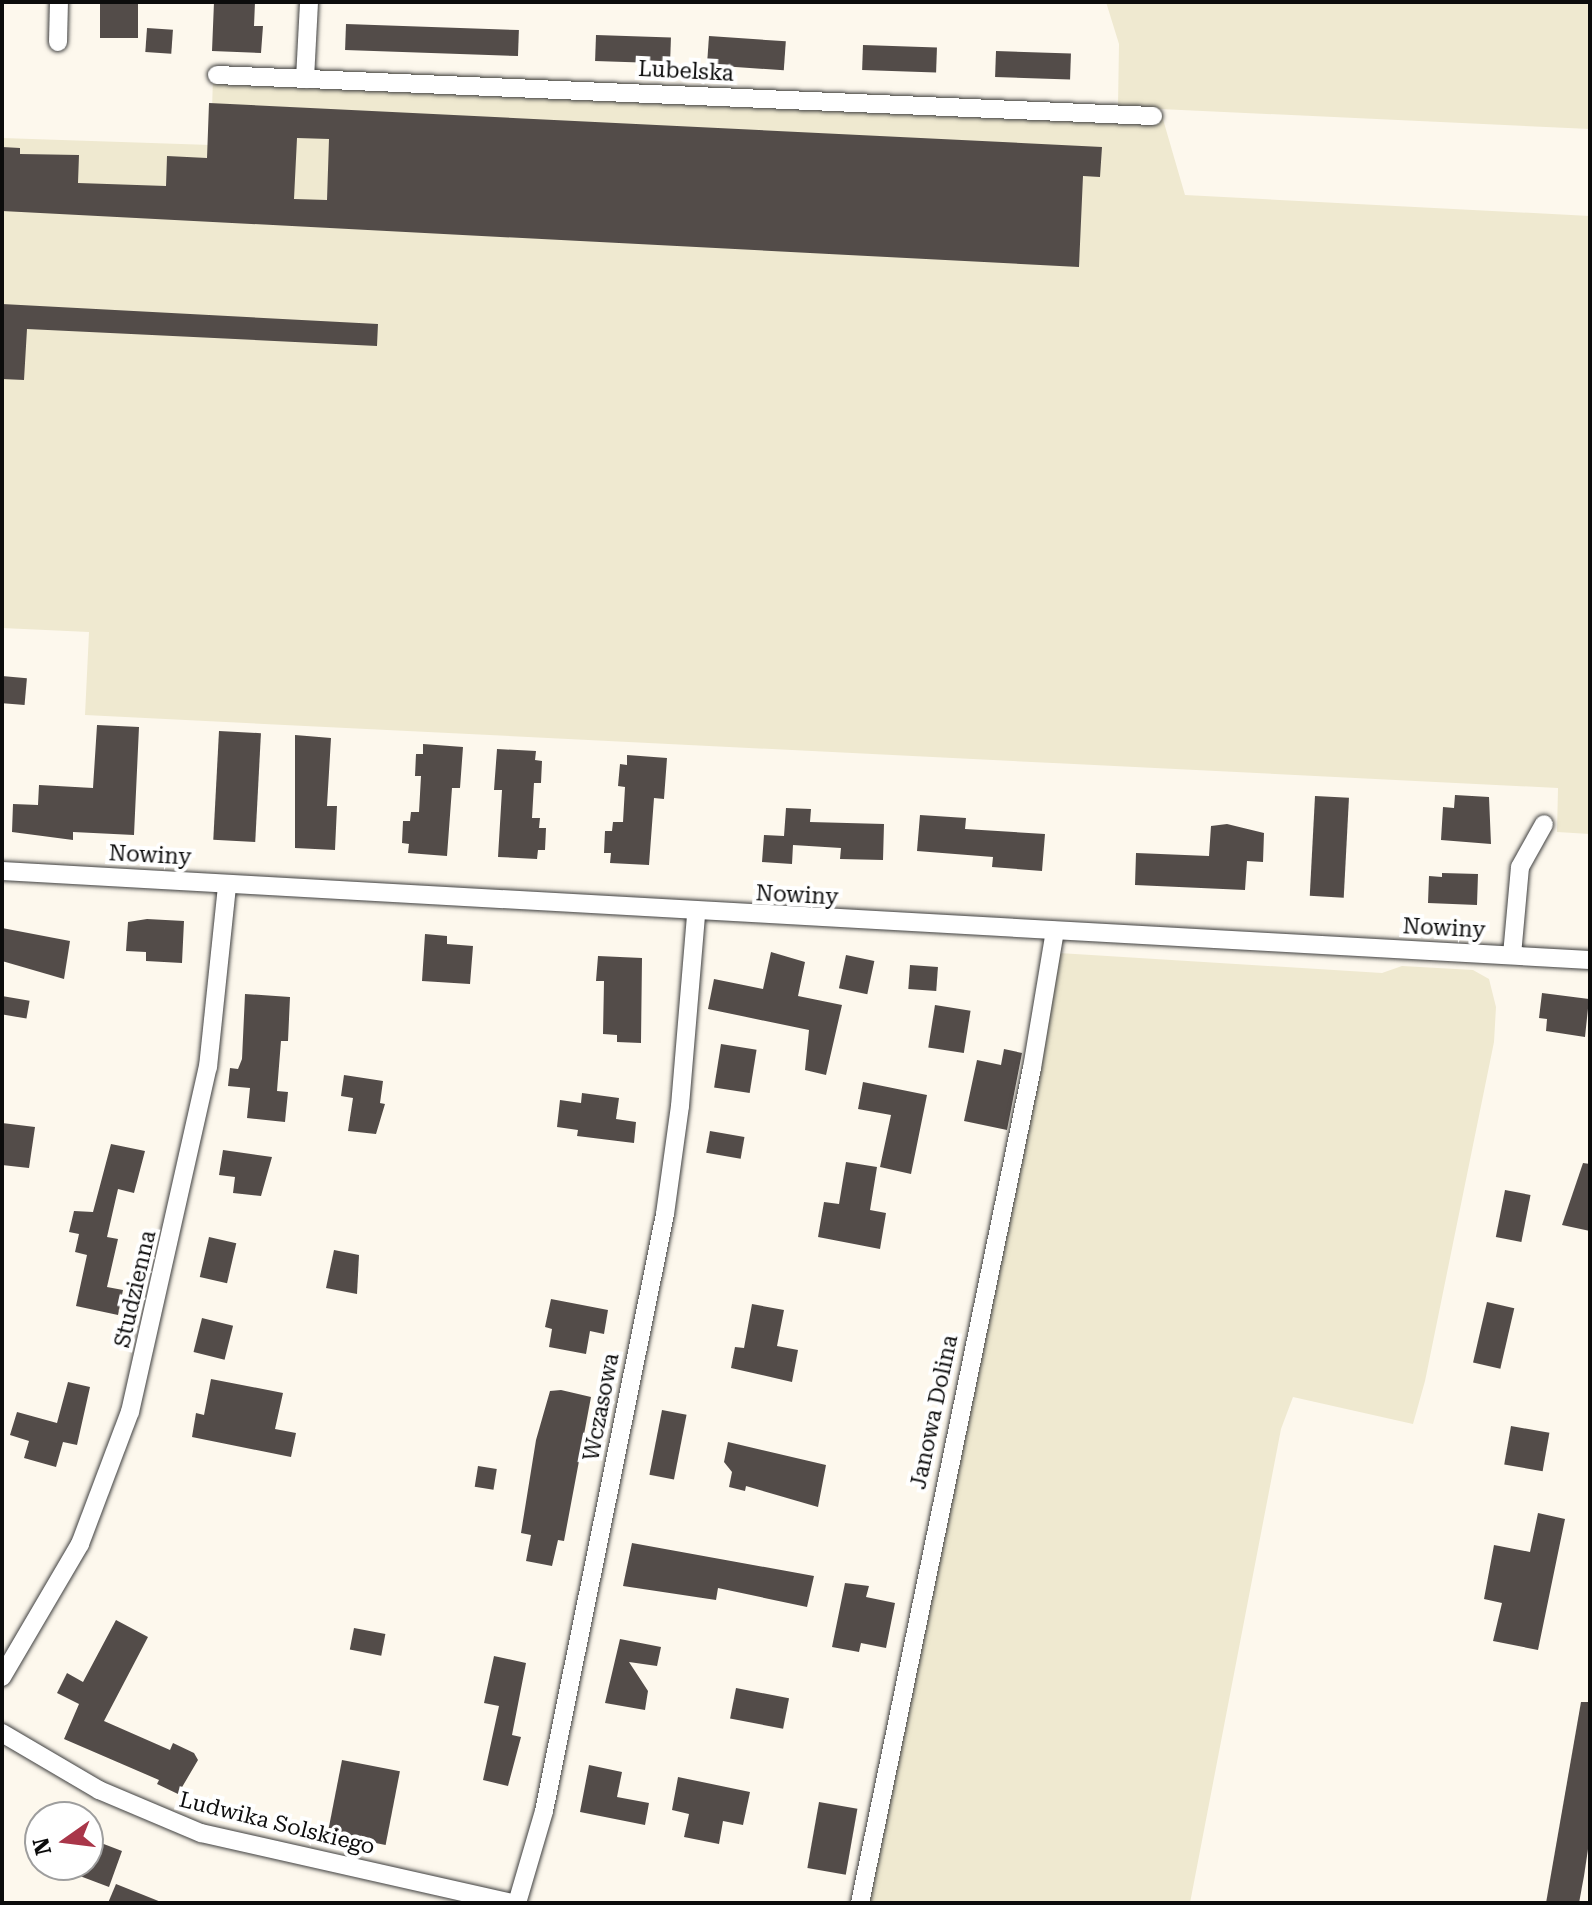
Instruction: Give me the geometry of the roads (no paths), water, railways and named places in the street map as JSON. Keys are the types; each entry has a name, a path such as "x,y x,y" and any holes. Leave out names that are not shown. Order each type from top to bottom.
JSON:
{"street":[{"path":"58,42 59,2"},
{"path":"305,79 309,2"},
{"name":"Lubelska","path":"217,75 1153,116"},
{"path":"1512,955 1520,867 1544,824"},
{"name":"Nowiny","path":"2,871 696,914 1590,960"},
{"name":"Studzienna","path":"2,1677 80,1544 130,1412 208,1067 227,885"},
{"name":"Wczasowa","path":"514,1903 544,1811 665,1214 680,1106 696,914"},
{"name":"Janowa Dolina","path":"860,1903 1032,1068 1055,931"},
{"name":"Ludwika Solskiego","path":"2,1733 99,1790 201,1833 514,1903"}]}
